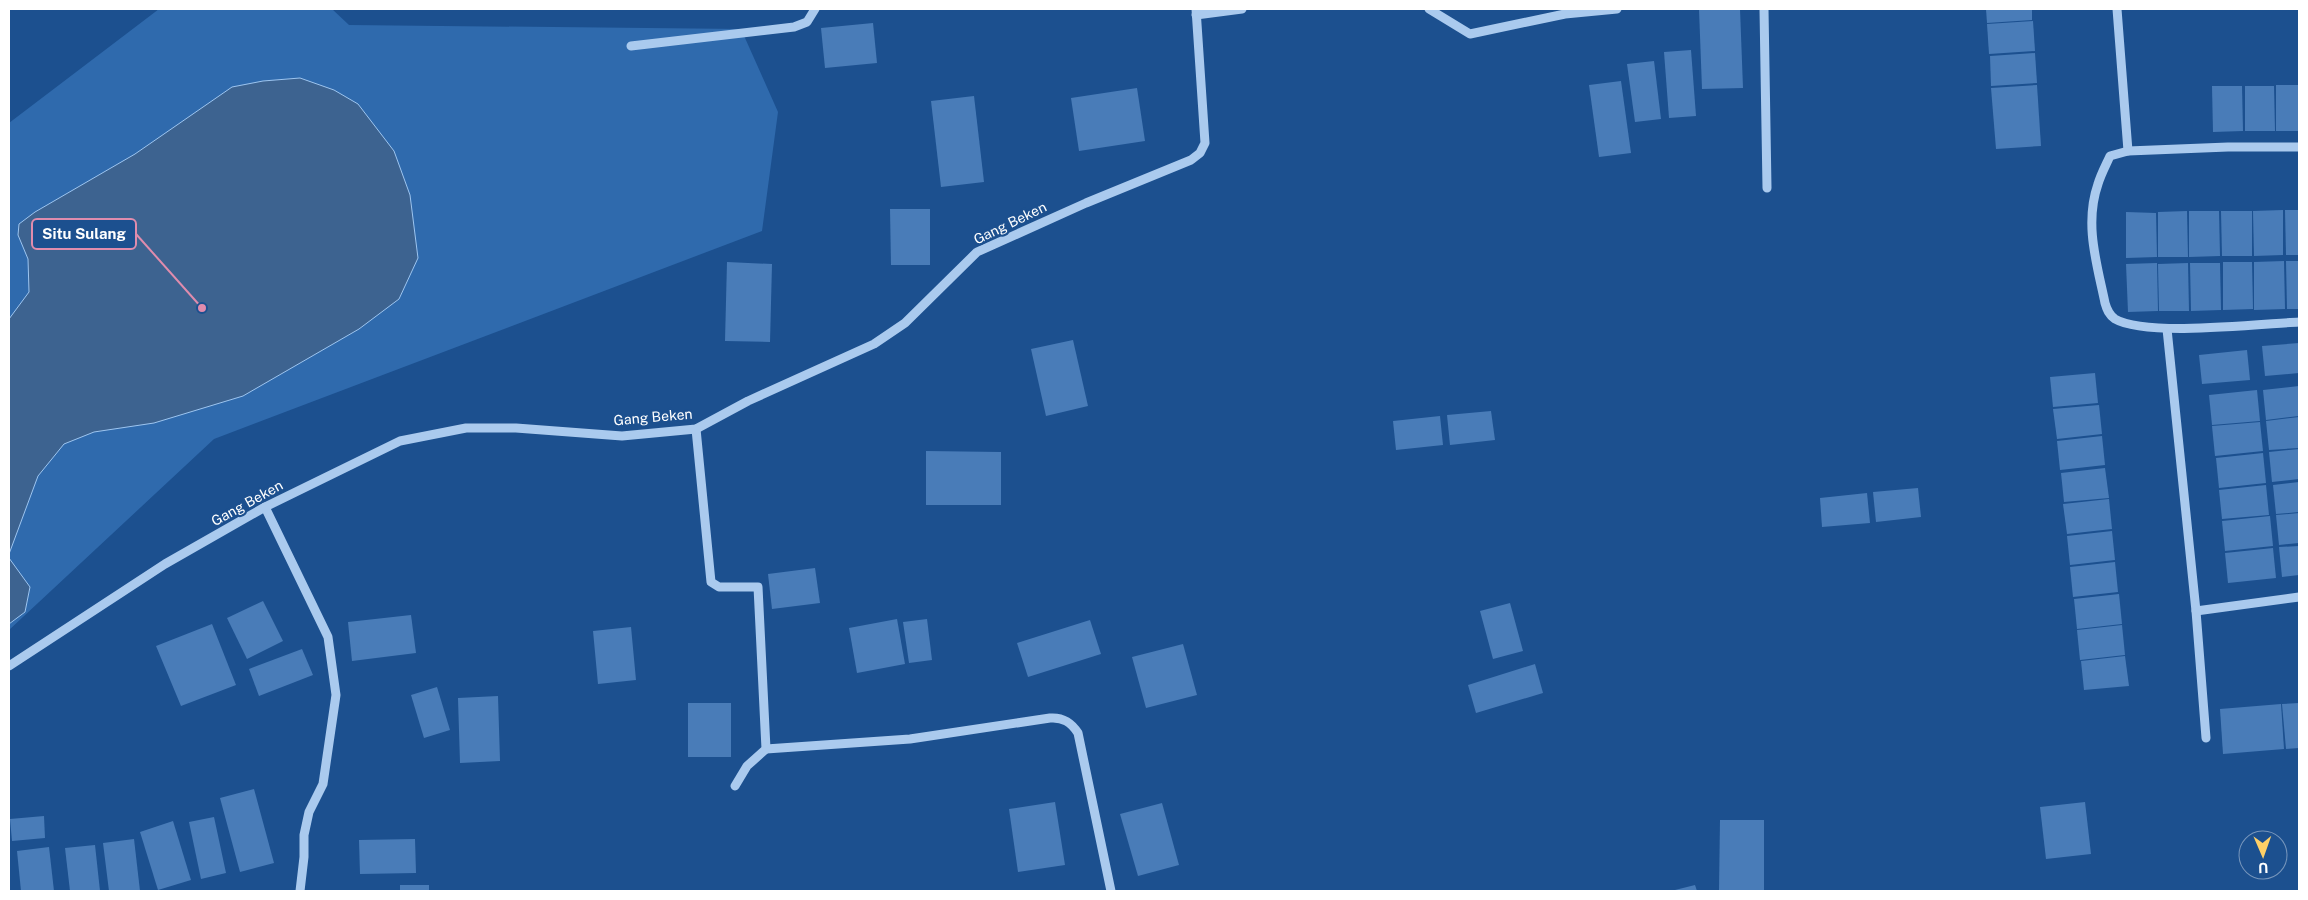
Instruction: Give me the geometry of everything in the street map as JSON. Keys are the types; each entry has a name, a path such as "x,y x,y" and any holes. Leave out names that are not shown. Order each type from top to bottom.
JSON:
{"street":[{"path":"631,46 794,28 811,18 815,9"},
{"path":"1196,12 1242,9"},
{"path":"1429,9 1470,34 1564,14 1617,9"},
{"path":"1764,9 1767,188"},
{"path":"2117,9 2128,151"},
{"name":"Gang Beken","path":"9,666 165,564 265,507 400,441 466,428 516,428 622,436 696,429 748,401 874,344 905,323 977,252 1195,157 1204,143 1196,12"},
{"path":"2299,147 2128,151 2110,156 2097,184 2093,205 2092,240 2105,303 2109,314 2118,320 2167,328 2299,322"},
{"path":"2167,328 2196,611 2206,738"},
{"path":"696,429 711,582 719,588 758,587 766,750"},
{"path":"265,507 328,637 336,695 323,784 310,812 304,835 304,857 300,891"},
{"path":"2196,611 2299,597"},
{"path":"735,786 747,766 766,750 910,738 1050,718 1066,720 1073,725 1078,733 1111,891"}],"shaded area":[{"path":"159,9 332,9 349,25 741,29 778,112 762,231 214,439 9,630 9,123"},
{"path":"300,78 334,90 358,104 394,151 410,195 418,258 399,299 359,329 243,396 154,423 94,432 64,444 38,476 9,554 9,319 29,292 28,259 18,235 19,224 35,212 135,154 232,87 263,81"},
{"path":"9,558 30,587 25,612 9,624"}],"building":[{"path":"1699,9 1740,9 1743,88 1702,89"},
{"path":"1986,9 2032,9 2032,20 1987,23"},
{"path":"2033,21 2035,51 1989,54 1987,24"},
{"path":"873,23 877,63 825,68 821,28"},
{"path":"1691,50 1696,116 1669,118 1664,52"},
{"path":"2035,53 2037,83 1991,86 1990,56"},
{"path":"1654,61 1661,119 1635,122 1627,64"},
{"path":"1621,81 1631,153 1599,157 1589,85"},
{"path":"2037,85 2041,146 1996,149 1991,88"},
{"path":"2276,85 2299,85 2299,131 2276,131"},
{"path":"2212,86 2242,86 2243,131 2213,132"},
{"path":"2245,86 2274,86 2275,131 2245,131"},
{"path":"1137,88 1145,141 1079,151 1071,98"},
{"path":"974,96 984,182 941,187 931,101"},
{"path":"890,209 930,209 930,265 891,265"},
{"path":"2283,210 2283,255 2254,256 2253,211"},
{"path":"2285,210 2299,210 2299,255 2286,255"},
{"path":"2187,211 2188,257 2158,257 2158,212"},
{"path":"2189,211 2219,211 2220,256 2189,257"},
{"path":"2221,211 2252,211 2252,256 2222,256"},
{"path":"2126,212 2156,213 2157,257 2126,258"},
{"path":"2284,261 2285,309 2254,310 2254,262"},
{"path":"2286,261 2299,261 2299,309 2287,309"},
{"path":"727,262 772,264 770,342 725,341"},
{"path":"2223,262 2252,262 2253,309 2223,310"},
{"path":"2157,263 2158,311 2128,312 2126,264"},
{"path":"2188,263 2189,311 2159,311 2158,264"},
{"path":"2190,263 2220,263 2221,310 2191,311"},
{"path":"1073,340 1088,406 1046,416 1031,349"},
{"path":"2299,343 2299,373 2265,376 2262,346"},
{"path":"2247,350 2250,380 2202,384 2199,355"},
{"path":"2095,373 2098,403 2053,407 2050,377"},
{"path":"2299,386 2299,416 2266,420 2263,390"},
{"path":"2257,390 2260,421 2212,425 2209,395"},
{"path":"2099,405 2102,434 2057,439 2053,409"},
{"path":"1491,411 1495,440 1450,445 1447,415"},
{"path":"1440,416 1443,445 1396,450 1393,421"},
{"path":"2299,417 2299,448 2269,450 2266,421"},
{"path":"2260,422 2263,451 2215,456 2212,426"},
{"path":"2102,436 2105,465 2060,470 2057,441"},
{"path":"2299,449 2299,479 2272,482 2269,452"},
{"path":"926,451 1001,452 1001,505 926,505"},
{"path":"2263,453 2266,483 2219,488 2216,458"},
{"path":"2105,468 2109,498 2064,502 2061,473"},
{"path":"2299,482 2299,512 2276,514 2273,485"},
{"path":"2266,485 2269,515 2222,519 2219,490"},
{"path":"1918,488 1921,517 1876,522 1873,492"},
{"path":"1867,493 1870,523 1822,527 1820,498"},
{"path":"2109,499 2112,529 2067,534 2063,504"},
{"path":"2299,513 2299,543 2279,545 2276,515"},
{"path":"2270,516 2273,546 2225,551 2222,521"},
{"path":"2112,531 2115,560 2070,565 2067,536"},
{"path":"2299,546 2299,575 2282,577 2279,547"},
{"path":"2273,548 2276,578 2228,583 2225,553"},
{"path":"2115,562 2118,592 2073,597 2070,567"},
{"path":"815,568 820,603 772,609 768,574"},
{"path":"2119,594 2122,624 2077,629 2074,599"},
{"path":"263,601 283,641 247,659 227,618"},
{"path":"1510,603 1523,651 1493,659 1480,611"},
{"path":"411,615 416,653 352,661 348,622"},
{"path":"897,619 905,664 857,673 849,628"},
{"path":"927,619 932,660 909,663 903,622"},
{"path":"1090,620 1101,654 1028,677 1017,643"},
{"path":"212,624 236,685 181,706 156,646"},
{"path":"2122,625 2125,655 2080,660 2077,630"},
{"path":"631,627 636,680 598,684 593,631"},
{"path":"1183,644 1197,695 1146,708 1132,657"},
{"path":"302,649 313,675 259,696 249,669"},
{"path":"2125,656 2129,686 2084,690 2081,661"},
{"path":"1535,664 1543,693 1476,713 1468,685"},
{"path":"437,687 450,730 424,738 411,695"},
{"path":"498,696 500,761 460,763 458,698"},
{"path":"688,703 731,703 731,757 688,757"},
{"path":"2299,703 2299,748 2286,749 2282,704"},
{"path":"2281,704 2284,749 2223,754 2220,709"},
{"path":"254,789 274,863 240,872 220,798"},
{"path":"1055,802 1065,865 1018,872 1009,809"},
{"path":"2085,802 2091,854 2046,859 2040,807"},
{"path":"1162,803 1179,865 1138,876 1120,814"},
{"path":"44,816 45,838 12,841 10,819"},
{"path":"214,817 226,873 201,879 189,822"},
{"path":"1720,820 1764,820 1764,891 1719,891"},
{"path":"173,821 191,880 158,890 140,832"},
{"path":"134,839 140,891 109,891 103,843"},
{"path":"415,839 416,873 360,874 359,840"},
{"path":"95,845 100,891 70,891 65,848"},
{"path":"49,847 54,891 21,891 17,851"},
{"path":"400,885 429,885 429,891 400,891"},
{"path":"1695,885 1697,891 1671,891"}],"place":[{"name":"Situ Sulang","path":"202,308"}]}
